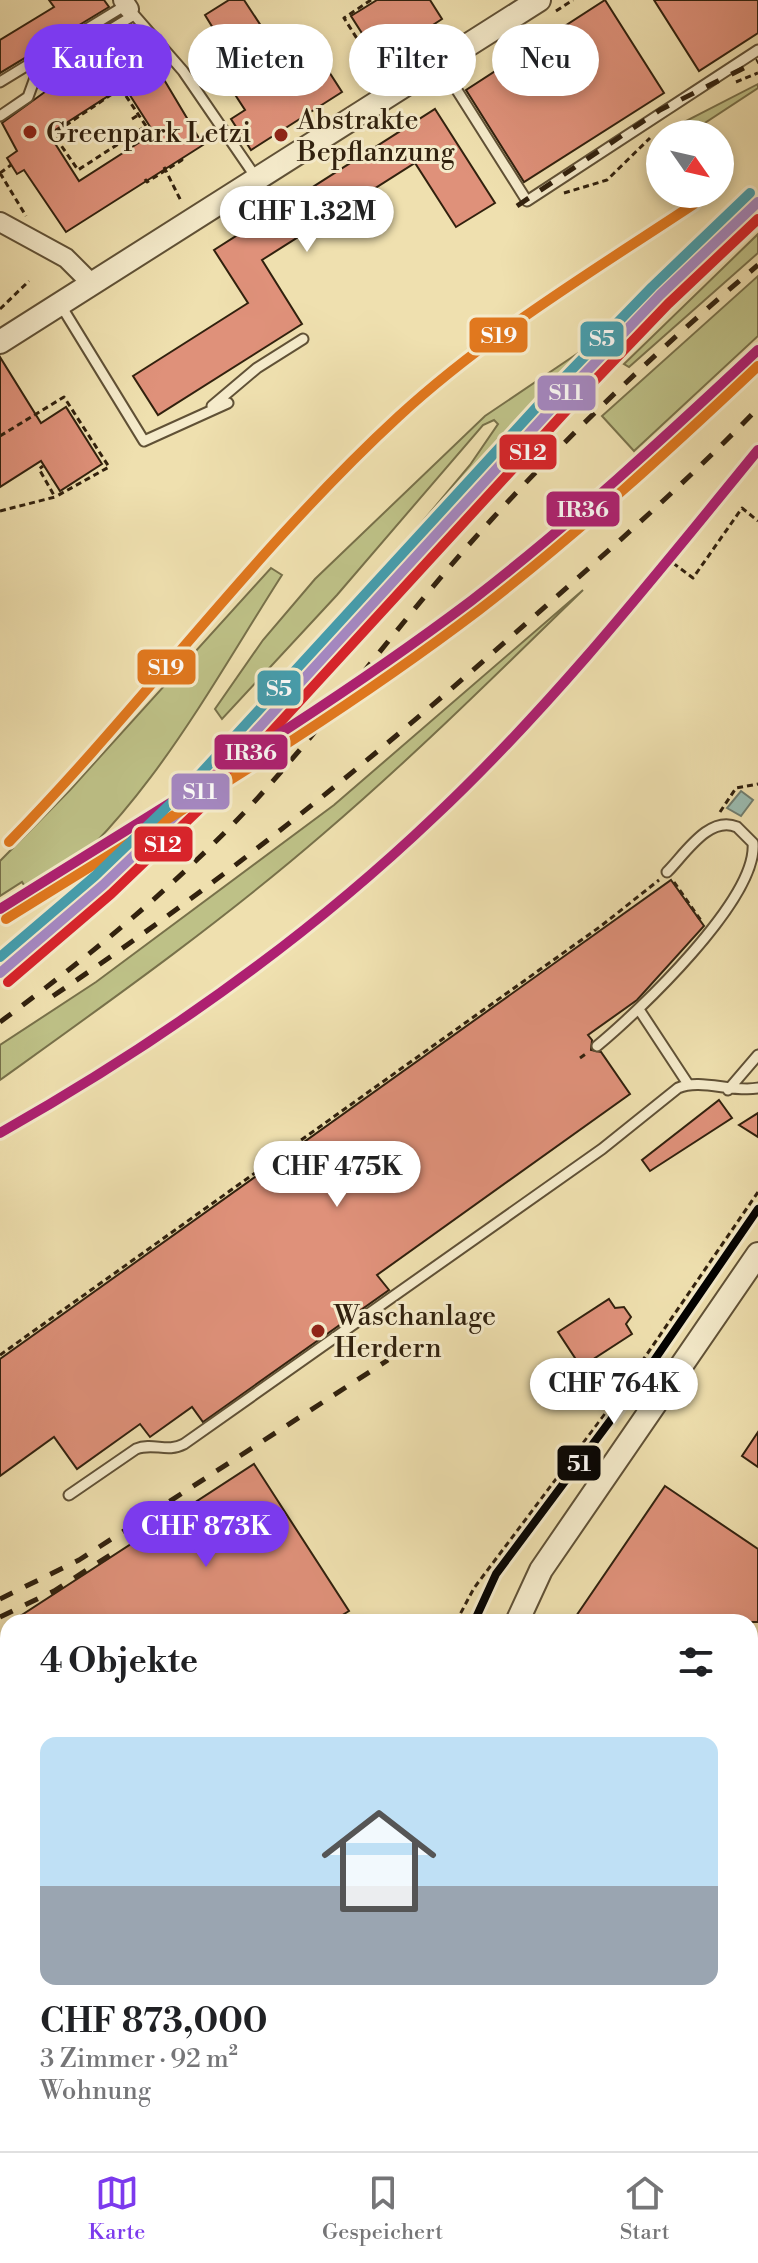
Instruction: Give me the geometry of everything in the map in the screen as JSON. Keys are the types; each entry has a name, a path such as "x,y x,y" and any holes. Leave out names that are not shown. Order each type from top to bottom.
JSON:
{"street":[{"path":"476,39 539,0"},
{"path":"0,342 387,96"},
{"path":"0,222 66,258 91,283"},
{"path":"521,1614 541,1570 758,1254"}],"lane":[{"path":"0,82 128,7"},
{"path":"0,116 28,97 36,75 128,7"},
{"path":"128,7 183,71 257,179"},
{"path":"460,96 527,201 758,50"},
{"path":"60,304 144,441 228,403"},
{"path":"202,415 257,368 303,339"},
{"path":"597,1046 665,988 710,933 740,888 754,852 746,832 733,824 723,824 706,832 667,872"},
{"path":"640,1011 688,1084"},
{"path":"728,1090 758,1055"},
{"path":"69,1495 136,1449 148,1446 170,1449 184,1444 602,1149 674,1090 688,1084 728,1090 758,1088"}],"path":[{"path":"349,26 344,18 371,0"},
{"path":"122,90 138,115 146,126 78,170 54,139 53,134 122,90"},
{"path":"132,119 138,115"},
{"path":"145,179 147,182 182,160 180,157"},
{"path":"11,165 0,173 26,216"},
{"path":"165,169 181,201"},
{"path":"0,309 29,281"},
{"path":"0,436 64,397 109,467 55,497 0,511"},
{"path":"43,466 39,469 55,497"},
{"path":"673,563 693,578 742,508 758,521"},
{"path":"723,824 720,810 736,788 758,784"},
{"path":"0,1355 601,926 667,872"},
{"path":"674,883 710,933"},
{"path":"460,1614 474,1588 634,1373 758,1192"}],"green space":[{"path":"758,84 758,88 709,120 688,120"},
{"path":"758,234 758,253 629,367 624,364"},
{"path":"758,276 758,336 634,451 602,416"},
{"path":"590,345 237,745 221,753 355,602 470,465 498,424 494,420 483,425 337,595 222,719 215,709 263,640 315,579 485,416"},
{"path":"271,568 282,575 200,706 141,790 72,866 33,899 22,882 0,896 0,861 70,790"},
{"path":"583,590 422,745 284,867 164,961 0,1080 0,1045 96,982 334,805"}],"water":[{"path":"741,791 753,800 741,816 727,808"}],"building":[{"path":"49,0 104,0 109,7 81,24 26,24 54,7"},
{"path":"229,0 244,0 260,24 211,24 205,15"},
{"path":"377,0 430,0 442,19 434,24 356,24 351,16"},
{"path":"605,0 664,93 524,182 470,96 476,96 476,84 492,73 492,96 599,96 599,24 568,24"},
{"path":"654,0 758,0 758,33 699,71"},
{"path":"24,25 24,58 0,73 0,40"},
{"path":"333,78 342,92 251,150 231,119 245,110 236,96 333,96"},
{"name":"Greenpark Letzi","path":"172,93 203,145 66,232 24,170 17,174 7,158 17,151 2,123 39,96 108,96 49,134 79,181 154,133 130,96 172,96"},
{"path":"435,109 495,203 456,227 415,163 262,260 302,324 158,415 133,376 248,303 214,250"},
{"path":"0,357 41,423 66,407 102,464 60,491 41,461 0,487"},
{"path":"671,880 704,926 637,1000 588,1035 592,1040 591,1050 601,1052 630,1094 377,1275 389,1290 203,1422 192,1407 150,1437 140,1424 77,1469 54,1437 0,1476 0,1359"},
{"path":"719,1100 732,1118 650,1171 642,1160"},
{"path":"758,1113 758,1137 739,1125"},
{"path":"609,1299 615,1308 624,1307 631,1317 626,1324 632,1334 581,1367 558,1332"},
{"path":"758,1432 758,1467 742,1456"},
{"path":"254,1464 349,1611 344,1614 23,1614"},
{"path":"665,1486 758,1549 758,1614 577,1614"}],"railway":[{"path":"517,206 660,110 758,61"},
{"path":"0,1022 133,918 226,832 286,766 461,553 523,485 688,325 758,265"},
{"path":"53,996 232,868 403,730 638,524 758,408"},
{"path":"0,1599 79,1560 388,1360"},
{"path":"6,1614 54,1591 118,1550"}],"transit line":[{"name":"S5","path":"0,957 95,876 192,783 557,385 652,287 750,193"},
{"name":"S11","path":"0,973 103,885 200,792 566,393 660,295 758,202"},
{"name":"S19","path":"9,842 248,572 346,467 398,417 505,331 688,208"},
{"name":"S12","path":"8,982 111,894 209,800 575,401 668,304 758,219"},
{"name":"IR36","path":"0,909 298,722 471,601 582,510 758,350"},
{"name":"S19","path":"6,919 246,770 422,652 587,522 758,366"},
{"name":"IR36","path":"0,1133 172,1027 281,948 384,863 478,774 562,685 758,450"},
{"name":"51","path":"478,1614 496,1574 642,1378 758,1209"}],"place":[{"name":"Greenpark Letzi","path":"30,132"},
{"name":"Abstrakte Bepflanzung","path":"281,135"},
{"name":"Waschanlage Herdern","path":"318,1331"}]}
